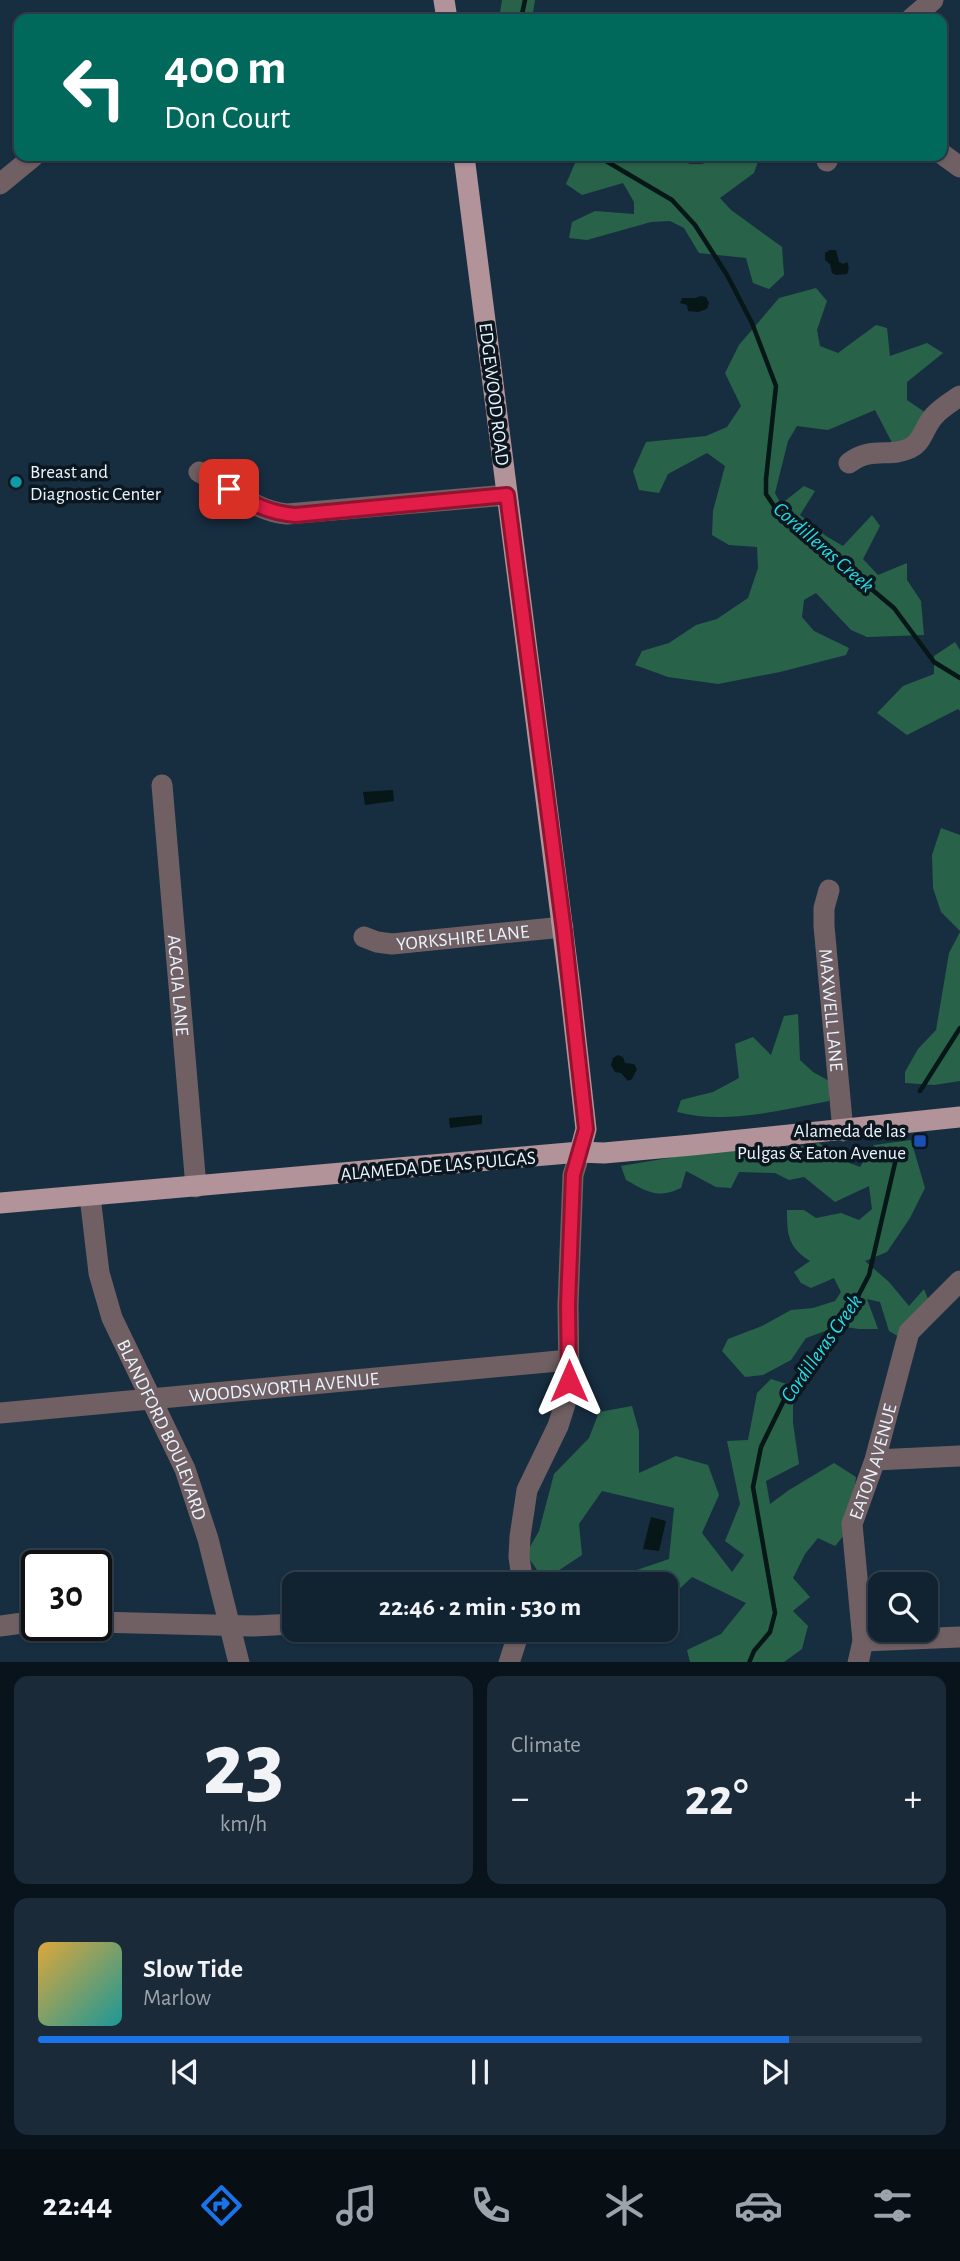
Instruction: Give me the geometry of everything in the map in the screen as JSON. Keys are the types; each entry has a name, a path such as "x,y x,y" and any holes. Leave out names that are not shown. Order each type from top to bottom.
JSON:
{"main road":[{"name":"EDGEWOOD ROAD","path":"465,161 563,927 586,1129 580,1152"},
{"name":"ALAMEDA DE LAS PULGAS","path":"0,1203 580,1152 604,1153 843,1131 960,1117"}],"street":[{"path":"917,14 933,0"},
{"path":"0,184 28,161"},
{"path":"849,463 868,453 905,451 917,444 933,417 960,396"},
{"path":"199,472 253,505 287,514 507,495"},
{"name":"ACACIA LANE","path":"162,785 196,1187"},
{"name":"MAXWELL LANE","path":"829,890 824,908 824,926 843,1131"},
{"name":"YORKSHIRE LANE","path":"364,937 392,944 563,927"},
{"name":"EDGEWOOD ROAD","path":"521,1572 519,1557 522,1513 531,1479 558,1426 565,1404 569,1360 568,1305 573,1175 580,1152"},
{"name":"BLANDFORD BOULEVARD","path":"90,1196 96,1250 111,1318 185,1469 197,1504 239,1662"},
{"name":"EATON AVENUE","path":"858,1662 863,1641 852,1524 875,1460 909,1332 960,1281"},
{"name":"WOODSWORTH AVENUE","path":"0,1413 569,1360"},
{"path":"875,1460 960,1456"},
{"path":"112,1622 282,1624"},
{"path":"0,1626 21,1623"},
{"path":"863,1641 960,1637"},
{"path":"509,1662 516,1642"}],"green space":[{"path":"502,0 535,0 533,14 500,14"},
{"path":"576,161 684,161 702,164 709,161 758,161 754,173 720,198 731,210 782,247 784,275 769,289 753,283 746,258 699,253 684,228 670,221 651,222 587,240 569,238 572,222 595,211 634,214 634,202 623,183 582,195 566,184"},
{"path":"816,288 827,301 817,330 820,346 838,353 876,325 887,328 890,356 927,343 943,353 907,382 907,400 926,413 928,435 915,458 900,458 875,410 828,430 797,426 788,441 775,493 781,504 804,486 815,491 800,515 843,546 872,515 880,526 863,559 878,575 907,563 907,580 921,601 924,635 867,637 851,630 816,593 804,600 802,617 814,631 849,648 846,655 718,684 668,677 635,665 642,651 669,643 696,625 717,619 748,598 758,568 757,547 729,545 712,535 713,511 725,466 707,453 668,474 659,493 639,490 633,471 646,442 706,436 727,427 741,406 725,373 739,345 779,298"},
{"path":"955,642 960,650 960,711 958,709 907,735 877,713 903,686 934,674 934,656"},
{"path":"941,828 960,835 960,931 941,912 933,888 932,855"},
{"path":"960,932 960,1081 934,1085 905,1083 905,1072 918,1049 936,1030 949,953"},
{"path":"798,1014 800,1060 813,1072 831,1082 829,1101 734,1117 696,1116 677,1112 681,1100 713,1092 739,1078 735,1044 753,1037 771,1055 784,1016"},
{"path":"911,1140 925,1188 910,1218 887,1252 865,1261 889,1282 909,1306 924,1289 928,1299 901,1338 889,1331 880,1302 867,1299 878,1329 839,1326 806,1338 791,1360 763,1375 745,1377 722,1351 728,1339 762,1326 791,1310 813,1308 835,1301 841,1292 834,1278 811,1288 801,1283 794,1272 810,1261 797,1251 790,1240 787,1210 804,1210 816,1218 841,1213 859,1220 872,1209 869,1186 835,1202 804,1177 789,1180 775,1173 739,1172 731,1188 716,1187 686,1171 681,1188 665,1193 653,1193 626,1180 621,1166 746,1145 789,1148 819,1143 839,1159 860,1167 874,1145"},
{"path":"771,1379 793,1386 793,1423 799,1464 766,1481 770,1504 834,1463 856,1477 850,1528 835,1546 818,1538 805,1554 793,1578 810,1597 793,1611 808,1626 802,1649 784,1662 690,1662 687,1650 721,1634 746,1603 692,1577 678,1590 678,1572 631,1572 669,1559 674,1508 602,1491 579,1524 582,1555 556,1572 538,1572 526,1554 539,1531 554,1474 589,1438 599,1412 632,1406 639,1431 639,1473 676,1456 708,1465 719,1495 702,1533 732,1572 744,1555 725,1541 740,1504 727,1441 748,1440 757,1393"}],"shaded area":[{"path":"836,250 839,262 847,262 847,274 832,273 830,264 825,260 825,253"},
{"path":"706,297 709,303 707,309 688,311 687,305 680,303 682,298"},
{"path":"393,790 394,801 365,805 363,792"},
{"path":"618,1055 623,1057 625,1063 634,1064 637,1069 628,1081 621,1073 615,1072 611,1065 613,1058"},
{"path":"482,1115 482,1124 450,1128 449,1118"},
{"path":"651,1517 666,1521 659,1551 643,1549"}],"waterway":[{"name":"Cordilleras Creek","path":"522,14 525,0"},
{"name":"Cordilleras Creek","path":"606,161 672,200 695,225 727,275 752,323 776,386 766,479 766,494 776,509 894,608 934,662 960,678"},
{"name":"Cordilleras Creek","path":"920,1091 960,1028"},
{"name":"Cordilleras Creek","path":"749,1662 754,1651 770,1632 775,1613 753,1487 761,1447 788,1392 854,1304 869,1275 898,1150"}],"place":[{"name":"Breast and Diagnostic Center","path":"16,482"},
{"name":"Alameda de las Pulgas & Eaton Avenue","path":"920,1141"}],"route":[{"path":"229,489 260,508 295,515 507,495 564,931 586,1129 573,1175 568,1305 569,1381"}]}
